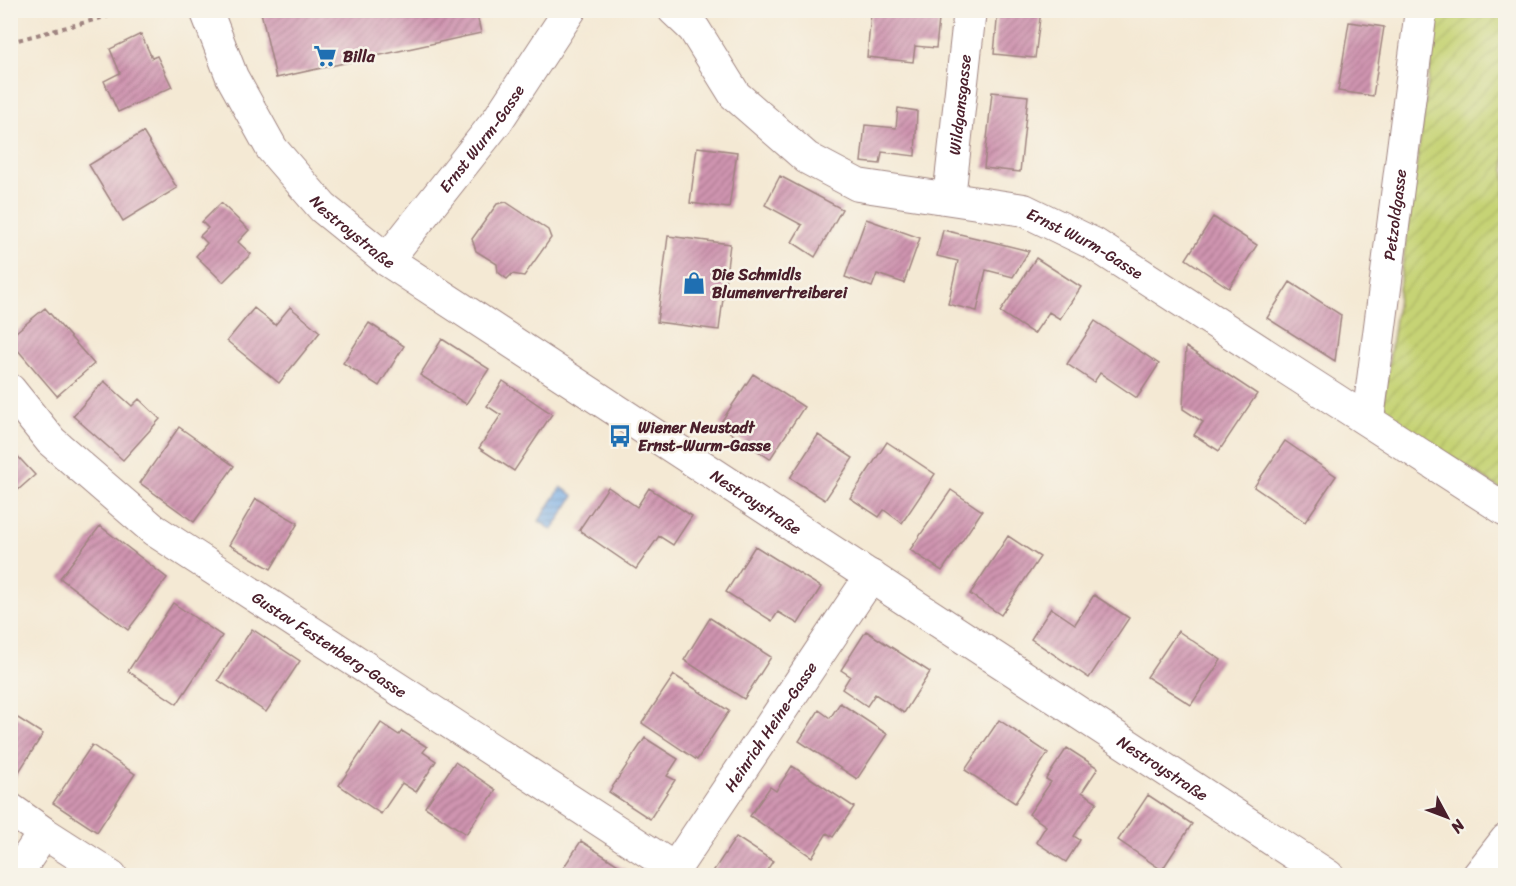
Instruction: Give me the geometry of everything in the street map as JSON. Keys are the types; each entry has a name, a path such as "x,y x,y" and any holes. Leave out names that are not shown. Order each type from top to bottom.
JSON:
{"street":[{"name":"Nestroystraße","path":"206,10 232,77 272,149 322,208 387,260 1328,876"},
{"name":"Ernst Wurm-Gasse","path":"387,260 497,121 570,10"},
{"name":"Ernst Wurm-Gasse","path":"674,10 694,28 735,95 807,158 858,185 1024,210 1094,244 1506,510"},
{"name":"Wildgansgasse","path":"949,198 969,10"},
{"name":"Petzoldgasse","path":"1368,419 1421,10"},
{"name":"Gustav Festenberg-Gasse","path":"10,390 51,441 154,530 673,872"},
{"name":"Heinrich Heine-Gasse","path":"673,872 870,576"},
{"path":"10,809 111,876"},
{"path":"15,876 44,833"},
{"path":"1478,876 1506,840"}],"path":[{"path":"10,42 132,10"}],"green space":[{"path":"1438,11 1505,11 1505,492 1382,412"}],"water":[{"path":"561,487 574,496 552,530 539,521"}],"building":[{"name":"Billa","path":"266,10 476,10 481,33 276,78 261,12"},
{"path":"893,10 940,10 936,48 915,46 913,62 867,57 871,13 892,15"},
{"path":"998,10 1041,10 1035,58 994,54"},
{"path":"1349,22 1384,27 1373,96 1338,91"},
{"path":"141,34 152,58 157,56 172,87 118,112 104,81 120,73 110,49"},
{"path":"992,92 1028,96 1020,172 984,168"},
{"path":"898,108 917,111 915,156 882,152 880,164 861,162 865,125 896,128"},
{"path":"143,132 177,188 123,221 89,165"},
{"path":"697,147 737,152 729,208 690,203"},
{"path":"780,176 842,209 815,257 792,242 802,225 765,205"},
{"path":"506,202 548,230 551,238 524,276 512,274 507,279 498,272 497,264 476,251 472,239 497,204"},
{"path":"221,203 249,230 238,242 251,254 223,282 196,256 207,243 200,236 208,228 202,222"},
{"path":"1213,217 1257,245 1229,288 1186,259"},
{"path":"866,219 920,238 904,283 877,274 872,287 845,277"},
{"path":"943,230 1029,251 1013,277 986,270 977,311 948,304 958,261 937,256"},
{"name":"Die Schmidls Blumenvertreiberei","path":"668,236 730,244 719,330 657,322"},
{"path":"1036,258 1081,287 1060,319 1049,312 1034,334 1000,312"},
{"path":"1290,282 1341,315 1335,361 1267,318"},
{"path":"290,307 320,332 279,383 227,341 254,308 275,325"},
{"path":"45,308 94,364 57,396 10,341 10,337"},
{"path":"1095,321 1159,364 1137,398 1100,373 1094,382 1067,364"},
{"path":"369,323 404,346 379,386 343,363"},
{"path":"442,339 489,369 466,404 420,375"},
{"path":"1186,347 1257,394 1219,451 1194,435 1203,422 1183,409"},
{"path":"753,374 804,407 770,459 719,425"},
{"path":"104,381 132,406 139,399 160,419 123,460 73,416"},
{"path":"503,381 552,414 514,471 479,448 501,415 487,406"},
{"path":"179,427 234,466 194,522 140,483"},
{"path":"818,435 853,458 825,500 790,478"},
{"path":"1285,441 1336,476 1305,522 1254,487"},
{"path":"887,442 935,474 902,523 884,510 879,517 850,498"},
{"path":"10,448 35,475 10,497"},
{"path":"608,487 637,507 649,488 692,516 673,545 659,536 636,569 579,530"},
{"path":"951,490 982,511 942,571 910,550"},
{"path":"256,499 298,523 271,569 229,545"},
{"path":"100,526 167,578 128,630 60,578"},
{"path":"1008,536 1040,557 1001,615 970,594"},
{"path":"755,546 821,587 798,624 778,612 772,621 726,592"},
{"path":"1094,595 1129,618 1089,678 1031,639 1051,608 1075,624"},
{"path":"173,603 222,636 177,704 128,671"},
{"path":"710,618 771,657 744,699 684,660"},
{"path":"252,629 300,661 266,712 218,680"},
{"path":"866,631 930,672 904,713 875,694 867,706 842,689 850,676 841,670"},
{"path":"1178,631 1221,660 1191,705 1147,677"},
{"path":"674,675 729,711 697,760 642,723"},
{"path":"840,703 887,734 857,779 799,741 819,710 830,718"},
{"path":"10,713 43,734 15,778 10,775"},
{"path":"999,720 1048,753 1015,803 965,770"},
{"path":"381,723 399,735 402,731 427,747 423,752 436,761 416,792 402,783 381,814 339,785"},
{"path":"645,738 678,759 667,776 675,780 650,819 609,792"},
{"path":"92,745 135,774 97,832 53,803"},
{"path":"1067,748 1098,768 1082,792 1097,802 1074,836 1080,840 1066,862 1036,842 1046,826 1029,814 1051,782 1046,779"},
{"path":"455,762 496,790 466,834 425,807"},
{"path":"792,766 854,807 833,837 827,833 812,857 750,816 770,787 776,791"},
{"path":"1148,795 1192,824 1162,870 1118,840"},
{"path":"736,837 773,861 765,873 769,876 710,876"},
{"path":"581,841 629,872 627,876 558,876"}],"place":[{"name":"Billa","path":"325,56"},
{"name":"Die Schmidls Blumenvertreiberei","path":"694,283"},
{"name":"Wiener Neustadt Ernst-Wurm-Gasse","path":"620,436"}]}
